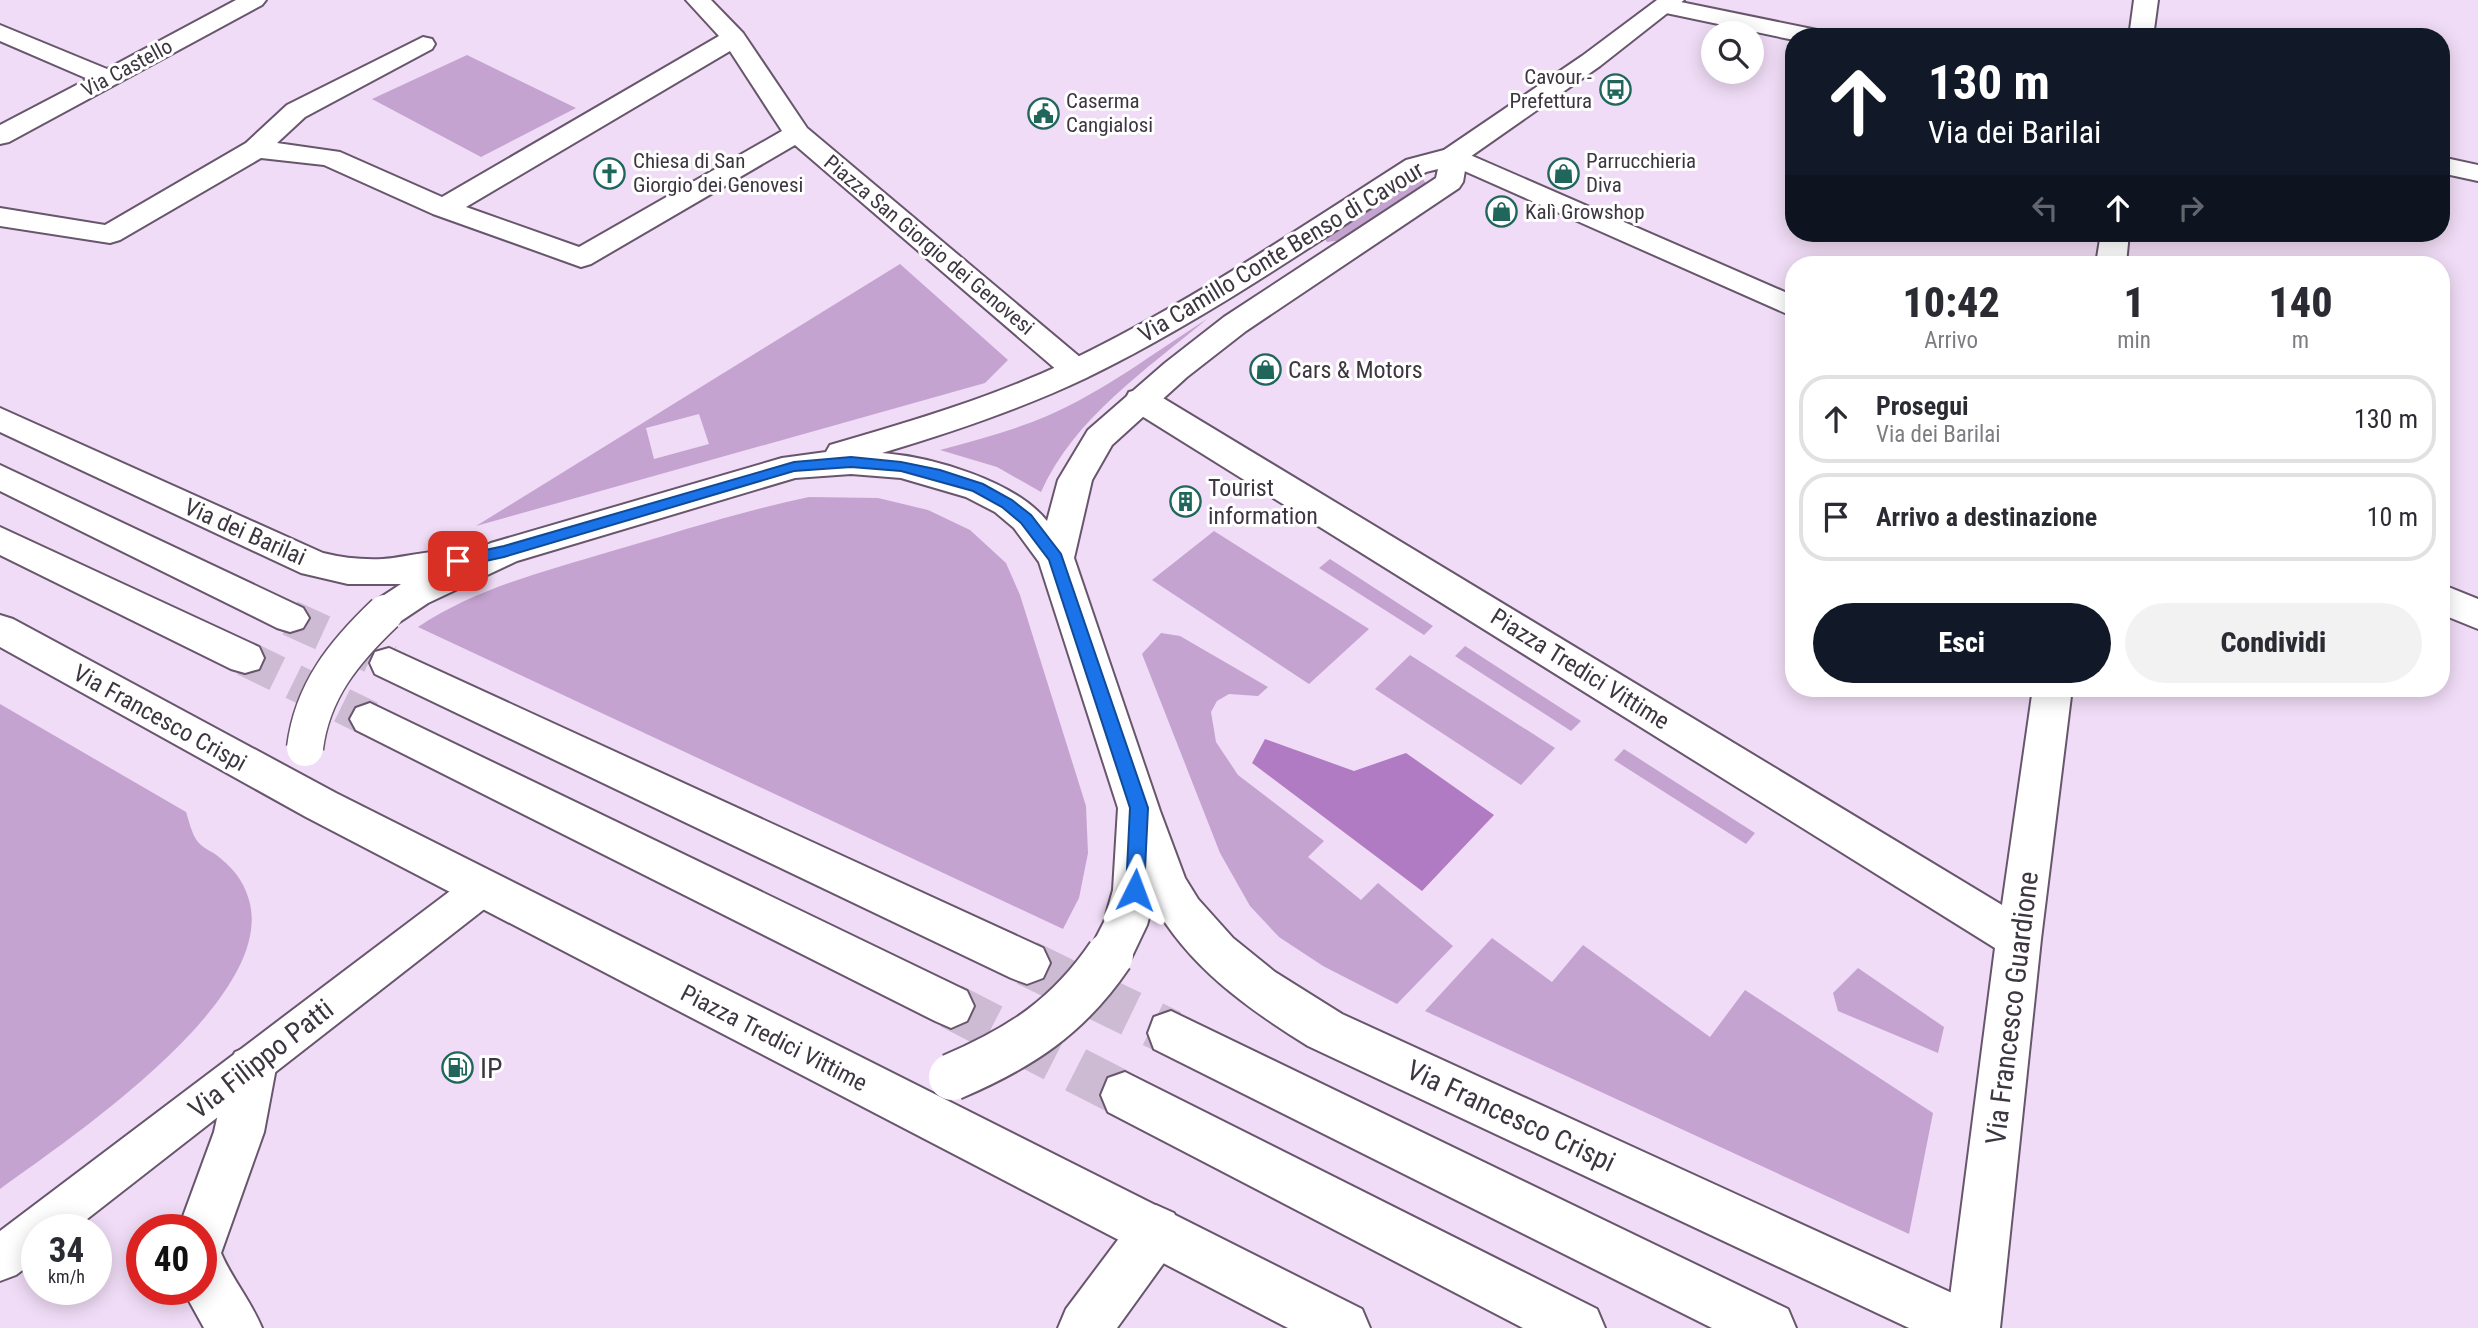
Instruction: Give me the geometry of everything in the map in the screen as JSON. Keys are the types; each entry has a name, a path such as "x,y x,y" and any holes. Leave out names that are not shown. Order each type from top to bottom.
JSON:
{"street":[{"name":"Via Castello","path":"0,136 254,0"},
{"name":"Piazza San Giorgio dei Genovesi","path":"698,0 734,38 797,133 1076,370"},
{"path":"2142,28 2146,0"},
{"path":"1454,156 1669,3 1785,30"},
{"path":"0,32 107,78"},
{"path":"443,208 734,38"},
{"path":"0,217 110,234 256,149 296,111 423,44"},
{"path":"256,149 291,151 330,158 443,208 581,258 797,133"},
{"path":"1454,156 1785,304"},
{"name":"Via Camillo Conte Benso di Cavour","path":"794,466 923,430 1015,397 1076,370 1167,322 1416,166 1454,156 1449,182 1235,324 1141,400 1100,438 1075,480 1056,558"},
{"path":"2450,167 2478,173"},
{"name":"Piazza Tredici Vittime","path":"1141,400 2019,939"},
{"name":"Via dei Barilai","path":"0,419 291,555 342,572 412,570 504,552"},
{"name":"Piazza Tredici Vittime","path":"851,462 901,467 940,475 978,488 1007,503 1026,519 1056,558 1139,808 1135,890 1125,926 1093,984 1064,1013 1029,1039 981,1066 918,1087 875,1090 321,805 308,772 306,731 311,712 335,666 356,640 385,613 415,593 504,552 794,466 851,462"},
{"path":"0,477 290,618"},
{"path":"0,540 244,658"},
{"path":"2450,602 2478,615"},
{"name":"Via Francesco Crispi","path":"0,629 321,805"},
{"path":"389,663 1027,962"},
{"name":"Via Francesco Guardione","path":"1971,1328 2052,697"},
{"path":"370,719 951,1006"},
{"name":"Via Francesco Crispi","path":"1139,808 1170,891 1195,929 1233,969 1273,1000 1325,1030 1971,1328"},
{"path":"1171,1033 1769,1328"},
{"path":"210,1214 239,1132 253,1068"},
{"path":"875,1090 1343,1328"},
{"path":"1125,1095 1578,1328"},
{"path":"1085,1328 1156,1231"},
{"path":"217,1300 235,1328"}],"lane":[{"name":"Via Filippo Patti","path":"60,1214 484,888"},
{"name":"Via Filippo Patti","path":"0,1259 21,1244"}],"shaded area":[{"path":"467,55 576,108 481,157 372,99"},
{"path":"1415,178 1423,179 1426,184 1422,189 1343,240 1327,242 1322,235"},
{"path":"900,264 1008,360 985,383 476,526","holes":["699,414 709,444 654,459 646,428"]},
{"path":"1207,319 1136,377 1092,418 1055,465 1041,492 997,467 940,450 1021,426 1068,406 1109,383"},
{"path":"809,497 878,498 928,510 970,530 1006,563 1020,595 1086,806 1088,853 1079,898 1063,929 418,627 464,601 536,574 735,515"},
{"path":"1214,531 1369,629 1309,684 1152,580"},
{"path":"1330,559 1433,626 1424,635 1319,568"},
{"path":"1161,633 1180,636 1268,687 1258,696 1229,694 1217,701 1211,712 1216,742 1238,775 1324,841 1308,857 1361,900 1378,883 1453,946 1397,1004 1323,966 1279,937 1250,906 1220,853 1142,654"},
{"path":"1465,646 1581,721 1571,731 1455,656"},
{"path":"1410,655 1555,748 1521,785 1375,689"},
{"path":"0,704 186,812 198,842 227,864 244,886 249,900 249,939 232,980 201,1022 161,1063 117,1102 0,1189"},
{"path":"1265,739 1354,771 1406,753 1494,815 1422,891 1252,763"},
{"path":"1624,749 1755,833 1746,844 1614,760"},
{"path":"1492,938 1552,982 1583,945 1710,1037 1745,990 1933,1113 1909,1234 1425,1011"},
{"path":"1858,968 1944,1027 1938,1053 1838,1011 1833,993"}],"tunnel":[{"path":"290,618 389,663"},
{"path":"245,658 370,719"},
{"path":"1027,963 1171,1033"},
{"path":"951,1006 1125,1095"}],"place":[{"name":"Cavour - Prefettura","path":"1615,89"},
{"name":"Caserma Cangialosi","path":"1043,113"},
{"name":"Chiesa di San Giorgio dei Genovesi","path":"610,173"},
{"name":"Parrucchieria Diva","path":"1563,173"},
{"name":"Kalì Growshop","path":"1502,212"},
{"name":"Cars & Motors","path":"1265,370"},
{"name":"Tourist information","path":"1185,502"},
{"name":"IP","path":"457,1068"}],"route":[{"path":"458,561 504,552 794,466 851,462 901,467 940,475 978,488 1007,503 1026,519 1056,558 1139,808 1135,890"}]}
